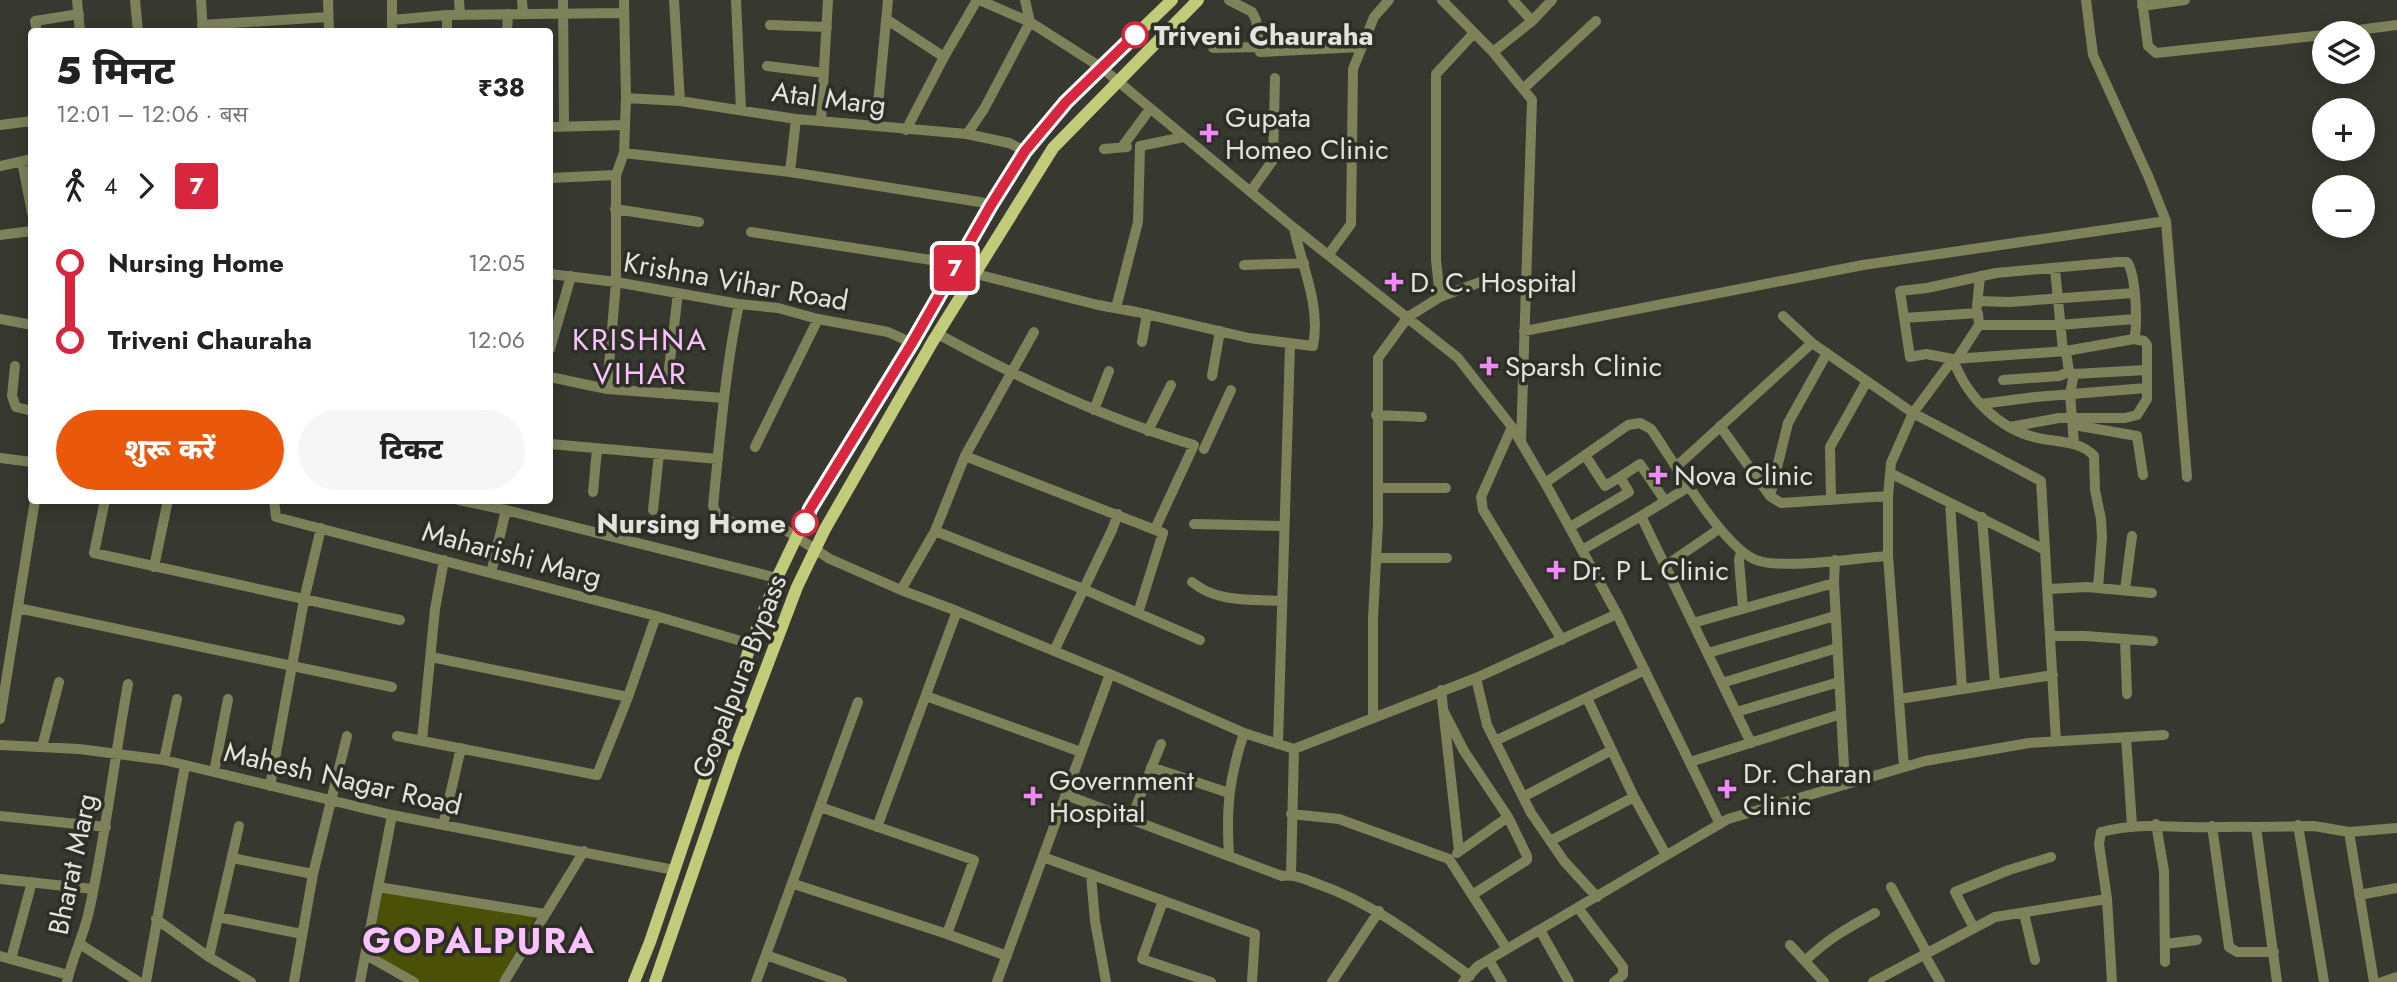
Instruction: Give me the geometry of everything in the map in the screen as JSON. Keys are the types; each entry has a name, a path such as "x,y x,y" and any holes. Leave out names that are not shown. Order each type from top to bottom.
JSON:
{"main road":[{"name":"Gopalpura Bypass","path":"634,982 751,644 777,578 810,509 1025,151 1066,102 1172,0"},
{"name":"Gopalpura Bypass","path":"655,982 735,750 797,586 825,529 938,334 1053,148 1198,0"}],"street":[{"path":"78,0 80,28"},
{"path":"135,0 138,28"},
{"path":"201,0 203,28 328,17"},
{"path":"328,0 329,28"},
{"path":"392,0 392,26 447,15 624,13"},
{"path":"458,0 460,15"},
{"path":"522,0 523,14"},
{"path":"563,0 564,127"},
{"path":"607,389 616,282 616,175 624,153 624,0"},
{"path":"674,0 680,101"},
{"path":"736,0 741,110"},
{"path":"821,121 828,0"},
{"path":"876,127 888,0"},
{"path":"906,130 944,57 978,0 1030,22 1102,68 1294,228 1458,358 1512,427 1570,527 1617,614 1720,824"},
{"path":"967,134 984,109 1030,22 1025,0"},
{"path":"1229,0 1252,12 1256,20 1258,47 1261,52 1361,47"},
{"path":"1329,254 1351,224 1353,69 1374,17 1389,0"},
{"path":"1442,0 1493,52 1532,100 1521,442"},
{"path":"1513,0 1532,21"},
{"path":"1493,52 1532,21 1552,0"},
{"path":"2086,0 2093,55 2166,221 2187,477"},
{"path":"2185,0 2142,3 2148,46 2156,53 2312,36"},
{"path":"508,14 508,28"},
{"path":"36,28 35,21 79,15"},
{"path":"447,15 447,28"},
{"path":"886,19 944,57"},
{"path":"1523,89 1596,21"},
{"path":"770,25 827,27"},
{"path":"2375,28 2397,25"},
{"path":"1440,297 1436,260 1436,74 1474,33"},
{"path":"1213,48 1258,47"},
{"path":"767,66 824,73"},
{"path":"1251,191 1273,160 1275,78"},
{"name":"Atal Marg","path":"626,98 680,101 796,119 967,134 1009,143 1025,151"},
{"path":"1122,148 1150,109"},
{"path":"790,172 796,119"},
{"path":"0,125 28,122"},
{"path":"553,127 625,125"},
{"path":"1104,149 1140,146 1184,137"},
{"path":"1116,309 1138,222 1140,146"},
{"path":"624,153 790,172 991,205"},
{"path":"0,166 27,160"},
{"path":"553,178 616,175"},
{"path":"615,209 699,222"},
{"path":"1524,331 1863,265 2166,221"},
{"path":"976,274 1116,309 1290,345 1313,346 1317,329 1310,284 1294,228"},
{"path":"0,235 28,232"},
{"path":"751,232 957,264"},
{"path":"2010,427 2044,419 2074,421 2134,417 2147,399 2146,343 2134,339 2064,351 1955,359 1926,354 1910,357 1900,291 2030,269 2127,262 2134,293 2134,339"},
{"path":"1244,265 1304,263"},
{"path":"2055,269 2059,325 2071,373 2074,444"},
{"name":"Krishna Vihar Road","path":"553,274 778,308 888,332 912,343"},
{"path":"553,338 570,276"},
{"path":"1904,767 1888,556 1891,463 1913,413 1979,325 1977,307 1980,276"},
{"path":"1373,718 1378,358 1408,317 1440,297 1483,281 1525,284"},
{"path":"666,394 678,293"},
{"path":"1904,318 2009,302 2134,293"},
{"path":"739,304 729,349 713,506 718,517 732,522 784,529 815,550 901,590 1110,674 1244,733 1294,749 1476,678 1617,614"},
{"path":"1142,342 1147,314"},
{"path":"1783,316 1812,342 1913,413 2041,481 2056,741"},
{"path":"755,447 818,318"},
{"path":"0,319 28,324"},
{"path":"1979,325 2059,325 2134,319"},
{"path":"1212,376 1220,331"},
{"path":"901,590 934,531 965,456 1034,332"},
{"path":"938,334 1012,374 1094,410 1203,448"},
{"path":"1677,466 1812,342"},
{"path":"1278,744 1290,345"},
{"path":"1770,496 1788,423 1827,353"},
{"path":"1955,359 1957,370 1981,404 2003,424 2039,439 2074,444 2091,452 2095,461 2095,490 2102,538 2098,588"},
{"path":"15,366 12,402 16,407 28,410"},
{"path":"2003,380 2071,373 2146,370"},
{"path":"1094,410 1109,371"},
{"path":"553,378 607,389 724,398"},
{"path":"1831,500 1830,447 1867,381"},
{"path":"1148,431 1171,386"},
{"path":"1981,404 2146,388"},
{"path":"1155,529 1203,448 1231,390"},
{"path":"1376,415 1422,417"},
{"path":"2074,421 2137,436 2143,475"},
{"path":"1545,483 1628,425 1640,423 1651,429 1719,528 1741,551 1758,561 1782,564 1888,556"},
{"path":"1720,426 1770,496 1780,503 1888,496"},
{"path":"1512,427 1481,497 1483,510 1562,640"},
{"path":"553,444 718,459"},
{"path":"593,492 597,449"},
{"path":"653,510 659,454"},
{"path":"1585,455 1605,486 1640,464 1665,501"},
{"path":"965,456 1163,533 1138,613"},
{"path":"0,458 28,462"},
{"path":"1890,473 2045,550"},
{"path":"1570,527 1629,492 1620,477"},
{"path":"1582,551 1690,486"},
{"path":"1378,488 1446,488"},
{"path":"1950,503 1962,689"},
{"path":"0,719 34,504"},
{"path":"104,504 94,553 400,621"},
{"path":"154,567 167,504"},
{"name":"Maharishi Marg","path":"274,504 276,517 656,616 751,644"},
{"path":"478,504 777,578"},
{"path":"491,573 506,510"},
{"path":"1054,651 1118,514"},
{"path":"1641,516 1751,743"},
{"path":"1982,517 1995,684"},
{"path":"1194,524 1283,526"},
{"path":"270,786 304,600 321,528"},
{"path":"1665,566 1719,528"},
{"path":"934,531 1083,589 1200,640"},
{"path":"2125,590 2132,537"},
{"path":"1741,551 1739,560 1743,609"},
{"path":"1376,558 1447,558"},
{"path":"422,740 435,609 444,560"},
{"path":"1835,560 1835,616 1844,785"},
{"path":"1192,582 1203,591 1216,596 1282,601"},
{"path":"1693,623 1834,583"},
{"path":"2048,589 2098,588 2152,593"},
{"path":"19,608 393,687"},
{"path":"877,827 957,611"},
{"path":"397,736 597,775 656,616"},
{"path":"1708,653 1835,616"},
{"path":"2050,636 2152,641"},
{"path":"2125,639 2127,694"},
{"path":"1722,683 1837,648"},
{"path":"431,657 628,697"},
{"path":"1495,741 1645,670"},
{"path":"997,982 1110,674"},
{"path":"1899,699 2053,675"},
{"path":"1476,678 1487,725 1523,797 1564,861 1597,897"},
{"path":"43,747 59,682"},
{"path":"1736,712 1839,682"},
{"name":"Bharat Marg","path":"67,979 80,944 107,827 115,753 128,684"},
{"path":"1446,688 1444,712 1459,851"},
{"path":"926,696 1081,752"},
{"path":"1587,698 1634,797 1666,855"},
{"path":"164,760 177,699"},
{"path":"214,772 228,699"},
{"path":"756,982 794,884 858,702"},
{"path":"1444,712 1464,751 1526,850 1527,860 1472,895"},
{"path":"1690,762 1841,714"},
{"path":"1229,855 1227,815 1232,768 1244,733"},
{"path":"1066,795 1282,876 1291,874 1340,892 1379,911 1467,979 1478,966 1728,819 1925,761 2029,743 2164,734"},
{"path":"294,982 313,874 347,736"},
{"path":"2126,737 2132,825"},
{"path":"1131,819 1161,744"},
{"name":"Mahesh Nagar Road","path":"0,745 115,753 164,760 392,815 674,870"},
{"path":"443,825 461,748"},
{"path":"1291,874 1294,749"},
{"path":"1523,797 1612,750"},
{"path":"146,982 185,765"},
{"path":"1151,767 1229,793"},
{"path":"1550,841 1634,797"},
{"path":"820,807 974,860 947,934"},
{"path":"1291,814 1339,819 1449,859 1507,949"},
{"path":"360,982 392,815"},
{"path":"0,816 107,827"},
{"path":"1449,859 1507,817"},
{"path":"2156,824 2164,871 2165,962"},
{"path":"2112,982 2107,899 2099,844 2101,832 2132,825 2156,824 2256,827 2298,825 2350,831 2397,828"},
{"path":"2298,825 2308,897 2325,982"},
{"path":"209,957 239,826"},
{"path":"2212,826 2229,947 2237,953 2274,953"},
{"path":"2256,827 2277,982"},
{"path":"2350,831 2374,982"},
{"path":"504,982 584,851"},
{"path":"1043,857 1255,934 1252,982"},
{"path":"1974,928 1955,892 2009,870 2051,857"},
{"path":"232,858 313,874"},
{"path":"1091,875 1105,982"},
{"path":"0,878 93,889"},
{"path":"32,882 6,958 67,979"},
{"path":"794,884 1007,956"},
{"path":"379,887 545,914"},
{"path":"1891,887 1940,982"},
{"path":"2359,895 2397,888"},
{"path":"1873,982 1996,917 2107,899"},
{"path":"1163,901 1142,959 1211,982"},
{"path":"1578,908 1623,967 1623,975 1614,982"},
{"path":"1332,982 1379,911"},
{"path":"1805,961 1841,931 1875,913"},
{"path":"2024,913 2035,960"},
{"path":"218,917 302,934"},
{"path":"156,919 209,957 251,982"},
{"path":"1540,930 1569,982"},
{"path":"2165,944 2197,940"},
{"path":"80,944 139,982"},
{"path":"1790,945 1824,982"},
{"path":"766,955 842,982"},
{"path":"366,956 411,981"},
{"path":"1489,960 1502,982"},
{"path":"2382,982 2397,977"}],"green space":[{"path":"383,890 536,917 498,982 420,982 371,953"}],"bus line":[{"name":"7","path":"805,523 810,509 1025,151 1066,102 1135,35"}],"place":[{"name":"Triveni Chauraha","path":"1135,35"},
{"name":"Gupata Homeo Clinic","path":"1209,133"},
{"name":"D. C. Hospital","path":"1394,282"},
{"name":"Sparsh Clinic","path":"1489,366"},
{"name":"Nova Clinic","path":"1658,475"},
{"name":"Nursing Home","path":"805,523"},
{"name":"Dr. P L Clinic","path":"1556,570"},
{"name":"Dr. Charan Clinic","path":"1727,789"},
{"name":"Government Hospital","path":"1033,796"}],"district":[{"name":"KRISHNA VIHAR","path":"640,357"},
{"name":"GOPALPURA","path":"479,941"}]}
